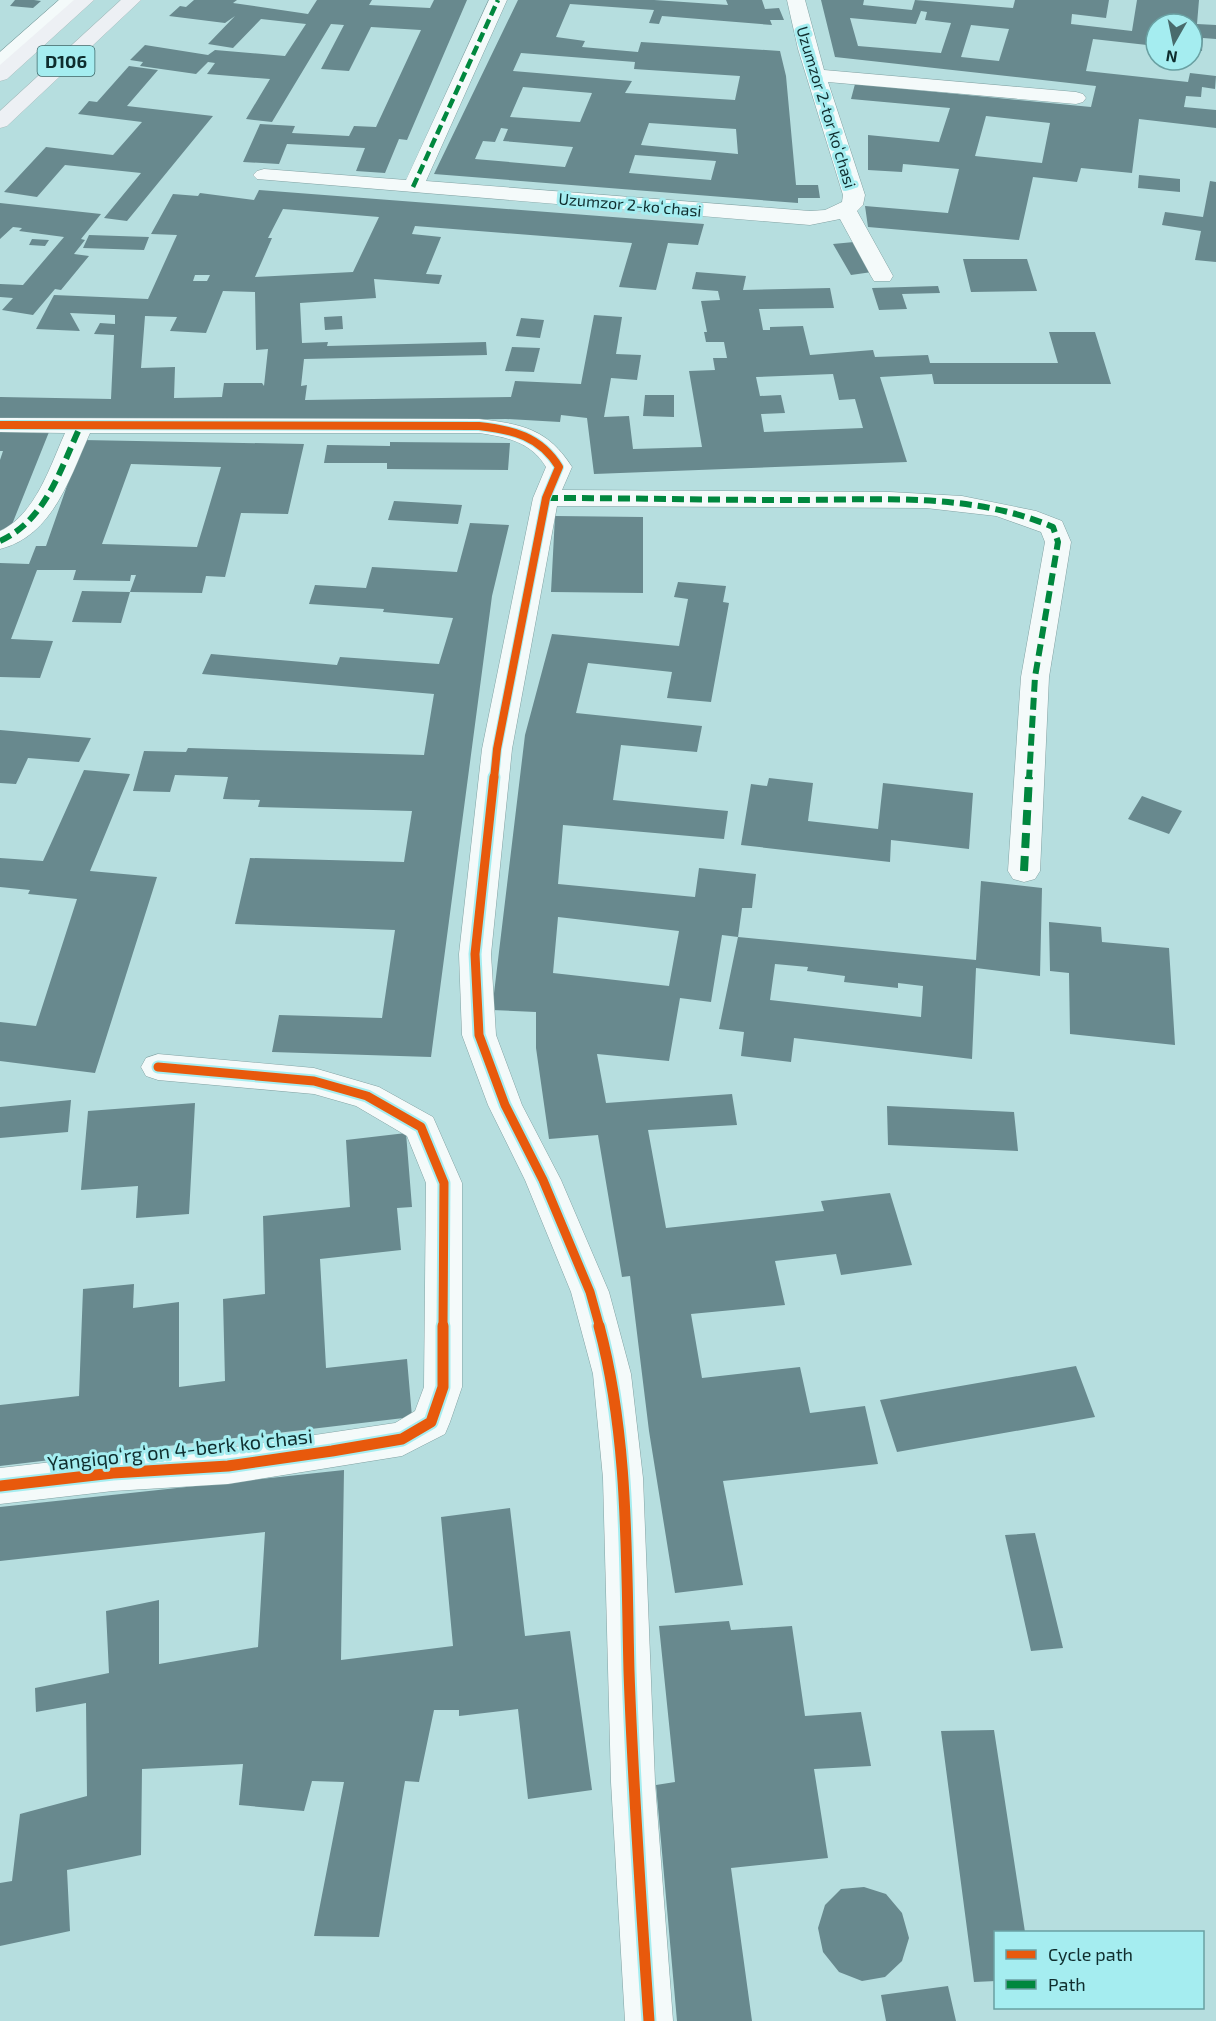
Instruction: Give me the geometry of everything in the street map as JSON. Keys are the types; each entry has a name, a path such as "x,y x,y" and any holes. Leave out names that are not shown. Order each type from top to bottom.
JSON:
{"main road":[{"name":"D106","path":"0,75 85,0"},
{"name":"D106","path":"0,122 132,0"}],"street":[{"path":"0,62 70,0"},
{"path":"413,186 498,0"},
{"name":"Uzumzor 2-tor koʻchasi","path":"796,0 854,195 852,205 846,211"},
{"path":"817,75 1076,98"},
{"name":"Uzumzor 2-koʻchasi","path":"264,175 810,218 846,211"},
{"path":"846,211 882,276"},
{"path":"0,425 80,427 479,426 512,430 532,437 551,452 559,467 546,498 497,749 475,954 479,1035 505,1105 543,1180 590,1292 612,1374 623,1478 633,1782 649,2021"},
{"path":"0,541 28,525 41,509 80,427"},
{"path":"546,498 901,500 1008,511 1035,518 1053,527 1058,542 1035,677 1024,871"},
{"name":"Yangiqoʻrgʻon 4-berk koʻchasi","path":"0,1486 113,1473 228,1466 332,1451 402,1439 431,1422 443,1387 444,1183 421,1127 367,1096 314,1081 158,1067"}],"building":[{"path":"15,0 41,1 33,8 10,6"},
{"path":"194,0 237,0 233,3 308,14 317,0 372,0 369,5 430,8 434,0 467,0 407,140 399,139 385,173 356,171 365,148 287,144 279,164 243,162 260,124 295,126 292,133 349,136 354,126 376,127 421,30 371,27 349,71 321,69 344,25 331,24 272,122 246,119 270,79 207,74 215,63 208,62 196,74 140,66 143,62 130,60 145,45 208,55 215,50 285,56 306,24 261,19 233,48 208,44 235,16 225,23 169,16 180,6 186,7"},
{"path":"518,0 654,0 728,5 726,0 762,0 765,9 779,8 784,20 770,20 772,25 662,16 659,24 649,23 654,10 570,4 556,37 585,41 582,47 638,52 641,42 780,51 786,76 796,185 818,185 820,198 798,198 798,203 434,174","holes":["521,53 635,62 634,69 740,76 735,100 625,93 632,81 513,71","523,87 592,93 580,122 510,117","649,123 736,129 738,154 641,145","501,128 508,129 503,141 573,147 565,167 475,159 483,141 495,142","635,155 716,161 711,180 629,173"]},
{"path":"821,0 864,0 863,5 912,10 915,0 1013,8 1015,0 1109,0 1106,18 1072,14 1071,24 1132,31 1137,0 1199,0 1198,12 1144,12 1144,45 1093,39 1086,71 1188,82 1190,73 1216,76 1215,89 1202,87 1201,97 1186,96 1184,107 1216,110 1216,128 1139,119 1132,173 1081,168 1077,182 1033,177 1019,240 868,227 865,206 948,213 959,169 903,164 902,172 868,170 868,135 939,142 950,108 851,99 855,84 1091,107 1096,86 835,57","holes":["921,11 927,12 925,20 951,23 941,53 858,46 850,18 916,24","971,25 1009,29 999,61 961,57","986,116 1050,123 1042,163 975,156"]},
{"path":"1204,24 1216,25 1216,39 1204,38"},
{"path":"129,66 158,70 127,106 213,116 127,221 104,218 141,173 65,165 37,197 4,192 46,147 113,155 142,122 78,114 89,101 97,102"},
{"path":"1139,175 1180,179 1180,192 1138,188"},
{"path":"1210,181 1216,182 1216,262 1195,260 1201,231 1162,225 1165,212 1203,217"},
{"path":"259,190 704,224 698,245 668,243 656,290 619,287 632,243 415,226 412,234 441,237 426,274 442,275 439,284 374,279 376,298 300,303 302,343 328,342 327,346 486,342 487,355 304,359 301,386 307,385 305,400 511,397 515,381 581,384 594,315 622,317 616,354 641,355 637,380 611,378 604,417 629,416 633,449 702,447 689,371 715,370 713,358 727,358 724,342 706,342 704,332 707,332 701,301 720,300 718,291 692,289 696,272 746,276 743,290 830,288 834,308 759,309 763,330 770,330 770,327 803,326 810,355 873,350 875,357 928,355 930,363 1058,363 1049,332 1095,332 1111,384 934,384 932,374 880,377 907,462 594,474 587,418 561,415 560,422 506,419 260,422 0,419 0,397 111,399 114,335 94,334 100,323 115,324 115,315 70,313 80,331 36,329 54,295 148,299 177,235 151,234 173,194 198,196 200,193 254,200","holes":["283,209 379,217 353,272 255,277 272,238 268,238","195,275 210,275 207,281 193,281","223,291 255,292 256,350 268,349 264,386 262,383 224,383 222,397 174,398 175,367 141,368 145,316 177,317 170,331 206,333","833,374 839,400 855,399 863,428 764,432 761,414 785,413 781,395 760,396 756,377"]},
{"path":"0,203 101,214 81,239 85,240 74,254 89,256 61,290 55,289 33,315 2,310 13,298 0,297 0,284 23,285 64,237 19,231 22,228 13,227 0,239"},
{"path":"89,235 149,237 144,250 83,248"},
{"path":"32,239 49,240 45,246 29,245"},
{"path":"854,242 872,272 851,275 833,244"},
{"path":"963,259 1027,259 1037,291 971,292"},
{"path":"938,286 940,293 902,294 907,309 879,310 872,288"},
{"path":"342,316 343,329 325,330 324,317"},
{"path":"521,318 544,320 540,338 516,336"},
{"path":"512,347 540,348 534,372 505,371"},
{"path":"645,395 674,395 674,417 643,416"},
{"path":"0,431 49,432 9,532 0,532 0,460 3,451 0,451"},
{"path":"83,440 304,444 288,514 241,513 225,577 206,576 202,593 130,592 136,575 131,575 130,581 73,580 76,570 37,570 11,639 53,641 40,678 0,677 0,563 29,564 36,546 46,546","holes":["131,464 221,467 197,547 102,544"]},
{"path":"390,442 510,443 508,470 387,469 387,463 324,463 327,445 390,446"},
{"path":"394,501 462,505 458,524 388,520"},
{"path":"555,516 643,517 643,593 551,592"},
{"path":"470,523 509,525 492,596 431,1057 272,1052 279,1015 382,1018 395,930 235,924 250,858 404,862 412,811 258,807 260,800 223,799 228,777 175,775 170,792 133,791 144,751 186,752 188,748 424,755 434,694 202,674 211,654 337,665 340,657 439,664 453,618 383,612 384,609 309,604 315,585 366,588 372,567 457,572"},
{"path":"678,582 726,586 723,602 729,603 711,702 667,698 672,672 588,663 576,713 702,726 697,752 621,745 613,800 728,811 724,839 563,825 558,884 695,897 699,868 756,874 752,908 742,908 738,937 722,935 711,1002 680,998 669,1061 597,1054 606,1103 732,1094 737,1125 648,1130 666,1228 824,1211 821,1201 890,1193 912,1265 841,1275 836,1254 775,1261 785,1305 691,1314 702,1378 800,1367 810,1413 865,1406 878,1464 723,1481 743,1585 675,1593 649,1431 630,1276 622,1277 598,1135 549,1139 536,1048 536,1012 492,1010 525,735 552,634 679,646 688,599 674,597","holes":["558,917 679,931 669,986 553,973"]},
{"path":"82,591 130,592 121,623 72,622"},
{"path":"0,730 91,738 79,762 28,758 16,784 0,783"},
{"path":"84,770 130,774 90,871 157,877 95,1073 0,1061 0,1022 36,1026 77,899 28,894 30,890 0,887 0,858 43,861"},
{"path":"769,778 813,783 808,821 878,829 883,783 973,793 969,849 891,840 890,862 741,845 751,784 767,786"},
{"path":"1142,796 1182,811 1169,834 1128,819"},
{"path":"981,881 1042,888 1040,976 976,968 972,1059 794,1038 791,1062 741,1056 744,1032 719,1029 738,937 976,960","holes":["775,964 808,967 807,971 845,976 844,982 898,988 898,983 923,986 921,1017 770,1000"]},
{"path":"1049,922 1101,927 1102,942 1169,948 1175,1045 1070,1034 1069,973 1050,971"},
{"path":"71,1100 68,1132 0,1138 0,1107"},
{"path":"195,1103 189,1214 136,1218 138,1186 81,1190 88,1111"},
{"path":"887,1106 1014,1112 1018,1151 888,1145"},
{"path":"406,1133 412,1207 397,1208 401,1250 320,1259 326,1368 407,1359 412,1417 0,1466 0,1405 79,1396 83,1289 134,1284 133,1308 179,1302 179,1387 225,1381 223,1299 265,1294 263,1216 350,1207 346,1140"},
{"path":"1076,1366 1095,1417 897,1452 880,1400"},
{"path":"344,1470 341,1660 453,1646 441,1517 510,1508 525,1636 570,1631 592,1790 528,1799 518,1709 459,1716 459,1710 434,1710 419,1782 405,1781 379,1937 314,1936 344,1782 312,1781 304,1811 239,1805 243,1764 142,1769 141,1855 67,1870 70,1931 0,1946 0,1883 12,1881 20,1814 87,1796 86,1703 36,1712 35,1688 109,1673 106,1611 159,1600 159,1664 258,1647 265,1532 0,1561 0,1507"},
{"path":"1035,1533 1063,1648 1031,1651 1005,1535"},
{"path":"729,1621 731,1630 792,1626 805,1716 861,1712 871,1766 814,1769 828,1858 731,1868 752,2021 677,2021 656,1785 675,1782 659,1626"},
{"path":"994,1730 1025,1931 994,1931 994,1981 974,1982 941,1731"},
{"path":"864,1887 886,1894 902,1913 909,1938 902,1961 885,1977 862,1981 839,1972 823,1952 818,1928 825,1905 841,1889"},
{"path":"948,1986 956,2021 886,2021 881,1995"}],"marked path":[{"path":"413,187 498,0"},
{"path":"0,541 15,534 29,523 40,509 50,493 80,427"},
{"path":"546,498 926,501 996,508 1027,516 1053,527 1058,542 1035,677 1024,871"}],"cycle path":[{"path":"0,425 479,426 504,429 526,436 544,447 559,467 546,498 497,749 475,954 479,1035 505,1105 543,1180 590,1292 612,1374 623,1478 633,1782 649,2021"},
{"path":"0,1486 113,1473 228,1466 332,1451 402,1439 431,1422 443,1387 444,1183 421,1127 367,1096 314,1081 158,1067"}]}
